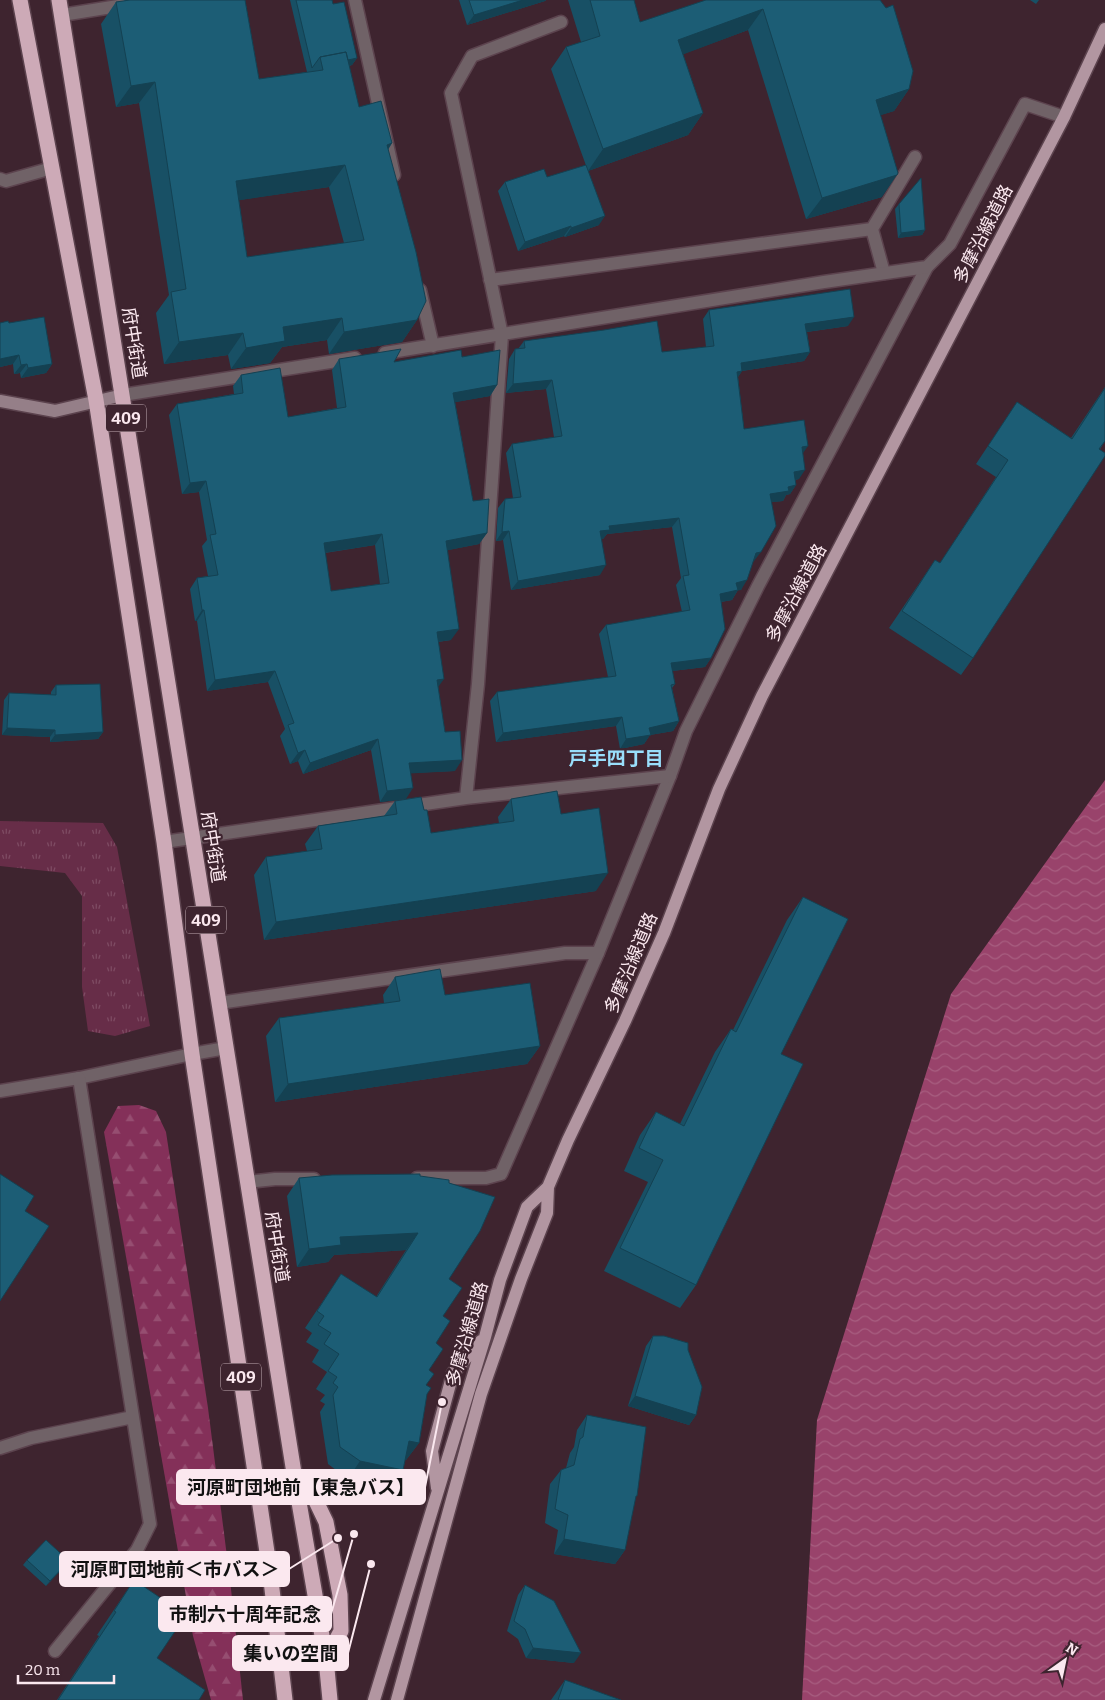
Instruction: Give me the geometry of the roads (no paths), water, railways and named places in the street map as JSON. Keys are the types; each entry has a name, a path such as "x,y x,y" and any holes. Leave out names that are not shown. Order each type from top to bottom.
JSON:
{"highway":[{"name":"409","path":"20,0 96,400 164,842 192,1054 269,1562 285,1700"},
{"name":"府中街道","path":"60,8 294,1473 326,1659 330,1700"},
{"path":"294,1473 313,1495 326,1522 340,1595 341,1631 326,1659"}],"main road":[{"name":"多摩沿線道路","path":"397,1700 481,1394 521,1279 547,1214 548,1187 664,933 719,789 762,696 1064,117 1105,29"},
{"name":"多摩沿線道路","path":"374,1700 485,1337 500,1280 527,1208 548,1187"},
{"path":"438,1493 432,1451 453,1373 485,1337"}],"street":[{"path":"60,8 155,0"},
{"path":"354,0 396,182"},
{"path":"466,798 478,684 502,335 451,93 472,56 561,22"},
{"path":"408,1178 486,1178 501,1174 598,953 670,776 686,731 758,586 927,267 950,244 1024,104 1064,117"},
{"path":"884,273 872,229 915,157"},
{"path":"0,179 6,181 52,168"},
{"path":"490,280 872,229"},
{"path":"0,401 55,411 123,395 927,267"},
{"path":"418,278 433,346"},
{"path":"164,842 466,798 670,776"},
{"path":"219,1003 566,953 598,953"},
{"path":"0,1091 79,1078 226,1048"},
{"path":"55,1651 137,1550 150,1524 79,1078"},
{"path":"248,1182 275,1179 330,1179"},
{"path":"0,1448 31,1438 133,1417"}],"water":[{"path":"1105,780 1105,1700 802,1700 817,1420 951,994"}],"place":[{"name":"河原町団地前【東急バス】","path":"442,1402"},
{"name":"市制六十周年記念","path":"354,1534"},
{"name":"河原町団地前＜市バス＞","path":"338,1538"},
{"name":"集いの空間","path":"371,1564"}],"district":[{"name":"戸手四丁目","path":"616,758"}]}
